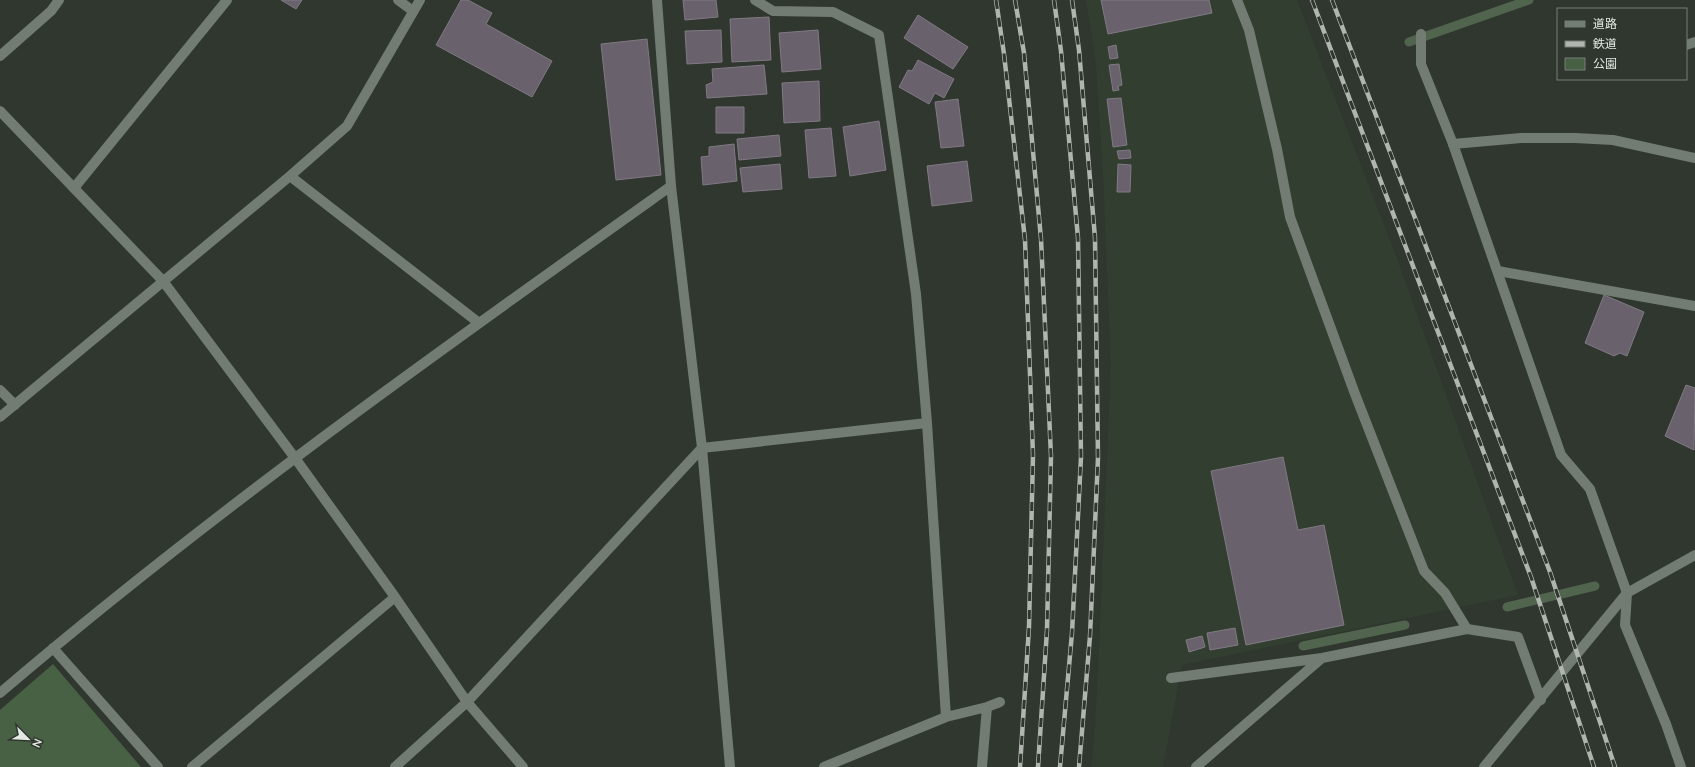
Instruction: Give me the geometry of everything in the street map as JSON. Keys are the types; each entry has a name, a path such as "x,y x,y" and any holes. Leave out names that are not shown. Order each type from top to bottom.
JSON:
{"street":[{"path":"0,56 51,11 59,0"},
{"path":"74,188 227,0"},
{"path":"398,0 413,11"},
{"path":"0,417 290,176 347,126 420,0"},
{"path":"657,0 671,186 702,448 730,767"},
{"path":"755,0 773,11 833,12 879,35 916,294 927,423 946,717"},
{"path":"1237,0 1249,30 1277,150 1290,217 1355,394 1424,571 1445,593 1466,629"},
{"path":"1421,34 1421,64 1453,144 1561,455 1590,488 1627,593 1625,625 1666,724 1681,767"},
{"path":"0,111 164,281 295,458 395,597 466,702 523,767"},
{"path":"1453,144 1522,138 1613,140 1694,158"},
{"path":"290,176 478,323"},
{"path":"0,694 53,648 295,458 478,323 671,186"},
{"path":"1498,272 1695,306"},
{"path":"0,390 15,405"},
{"path":"395,767 466,702 702,448 927,423"},
{"path":"1484,767 1541,700 1627,593 1695,555"},
{"path":"192,767 395,597"},
{"path":"1171,678 1322,658 1466,629 1518,636 1541,700"},
{"path":"53,648 158,767"},
{"path":"1196,767 1322,658"},
{"path":"824,767 946,717 987,707 1000,702"},
{"path":"982,767 987,707"}],"shaded area":[{"path":"1086,0 1297,0 1395,253 1518,595 1182,665 1163,767 1091,767 1094,744 1099,652 1111,364 1103,175 1096,65"}],"green space":[{"path":"53,664 141,767 0,767 0,710"}],"building":[{"path":"281,0 302,0 296,9"},
{"path":"461,0 468,0 492,13 486,24 552,61 532,97 436,45"},
{"path":"683,0 716,0 718,17 685,20"},
{"path":"1101,0 1209,0 1212,13 1108,34"},
{"path":"918,15 968,47 953,69 904,38"},
{"path":"769,17 771,60 732,62 730,19"},
{"path":"721,30 722,62 687,64 685,31"},
{"path":"818,30 821,69 782,72 779,33"},
{"path":"647,39 661,175 616,180 601,44"},
{"path":"1116,45 1118,58 1110,59 1108,47"},
{"path":"918,60 954,79 944,98 935,93 929,104 899,87 908,70 912,71"},
{"path":"1119,64 1122,85 1118,86 1119,90 1113,91 1109,65"},
{"path":"764,65 767,94 707,98 706,85 713,82 712,69"},
{"path":"819,81 820,121 784,123 782,83"},
{"path":"1121,98 1127,145 1113,147 1107,99"},
{"path":"958,99 964,146 941,148 935,102"},
{"path":"716,107 744,107 744,133 716,133"},
{"path":"879,121 886,170 850,176 843,127"},
{"path":"831,128 836,176 809,178 805,130"},
{"path":"779,135 781,156 739,160 737,139"},
{"path":"734,144 737,181 703,185 701,157 709,156 709,147"},
{"path":"1130,150 1131,158 1119,159 1117,151"},
{"path":"967,161 972,201 932,206 927,166"},
{"path":"780,164 782,189 743,192 740,168"},
{"path":"1118,164 1131,165 1130,192 1117,192"},
{"path":"1604,295 1644,312 1627,356 1620,353 1614,356 1585,343"},
{"path":"1686,385 1695,388 1694,450 1665,436"},
{"path":"1283,457 1298,530 1324,525 1344,625 1246,645 1211,471"},
{"path":"1235,628 1238,645 1210,650 1207,633"},
{"path":"1202,636 1205,647 1189,652 1186,640"}],"waterway":[{"path":"1409,42 1529,0"},
{"path":"1507,607 1595,586"},
{"path":"1303,646 1405,625"}],"railway":[{"path":"996,0 1004,54 1025,240 1033,455 1029,627 1020,767"},
{"path":"1015,0 1024,53 1041,239 1051,456 1047,630 1038,767"},
{"path":"1054,0 1061,51 1078,238 1081,457 1072,633 1060,767"},
{"path":"1072,0 1079,50 1095,238 1098,458 1090,636 1079,767"},
{"path":"1312,0 1531,577 1594,767"},
{"path":"1332,0 1550,572 1615,767"}]}
